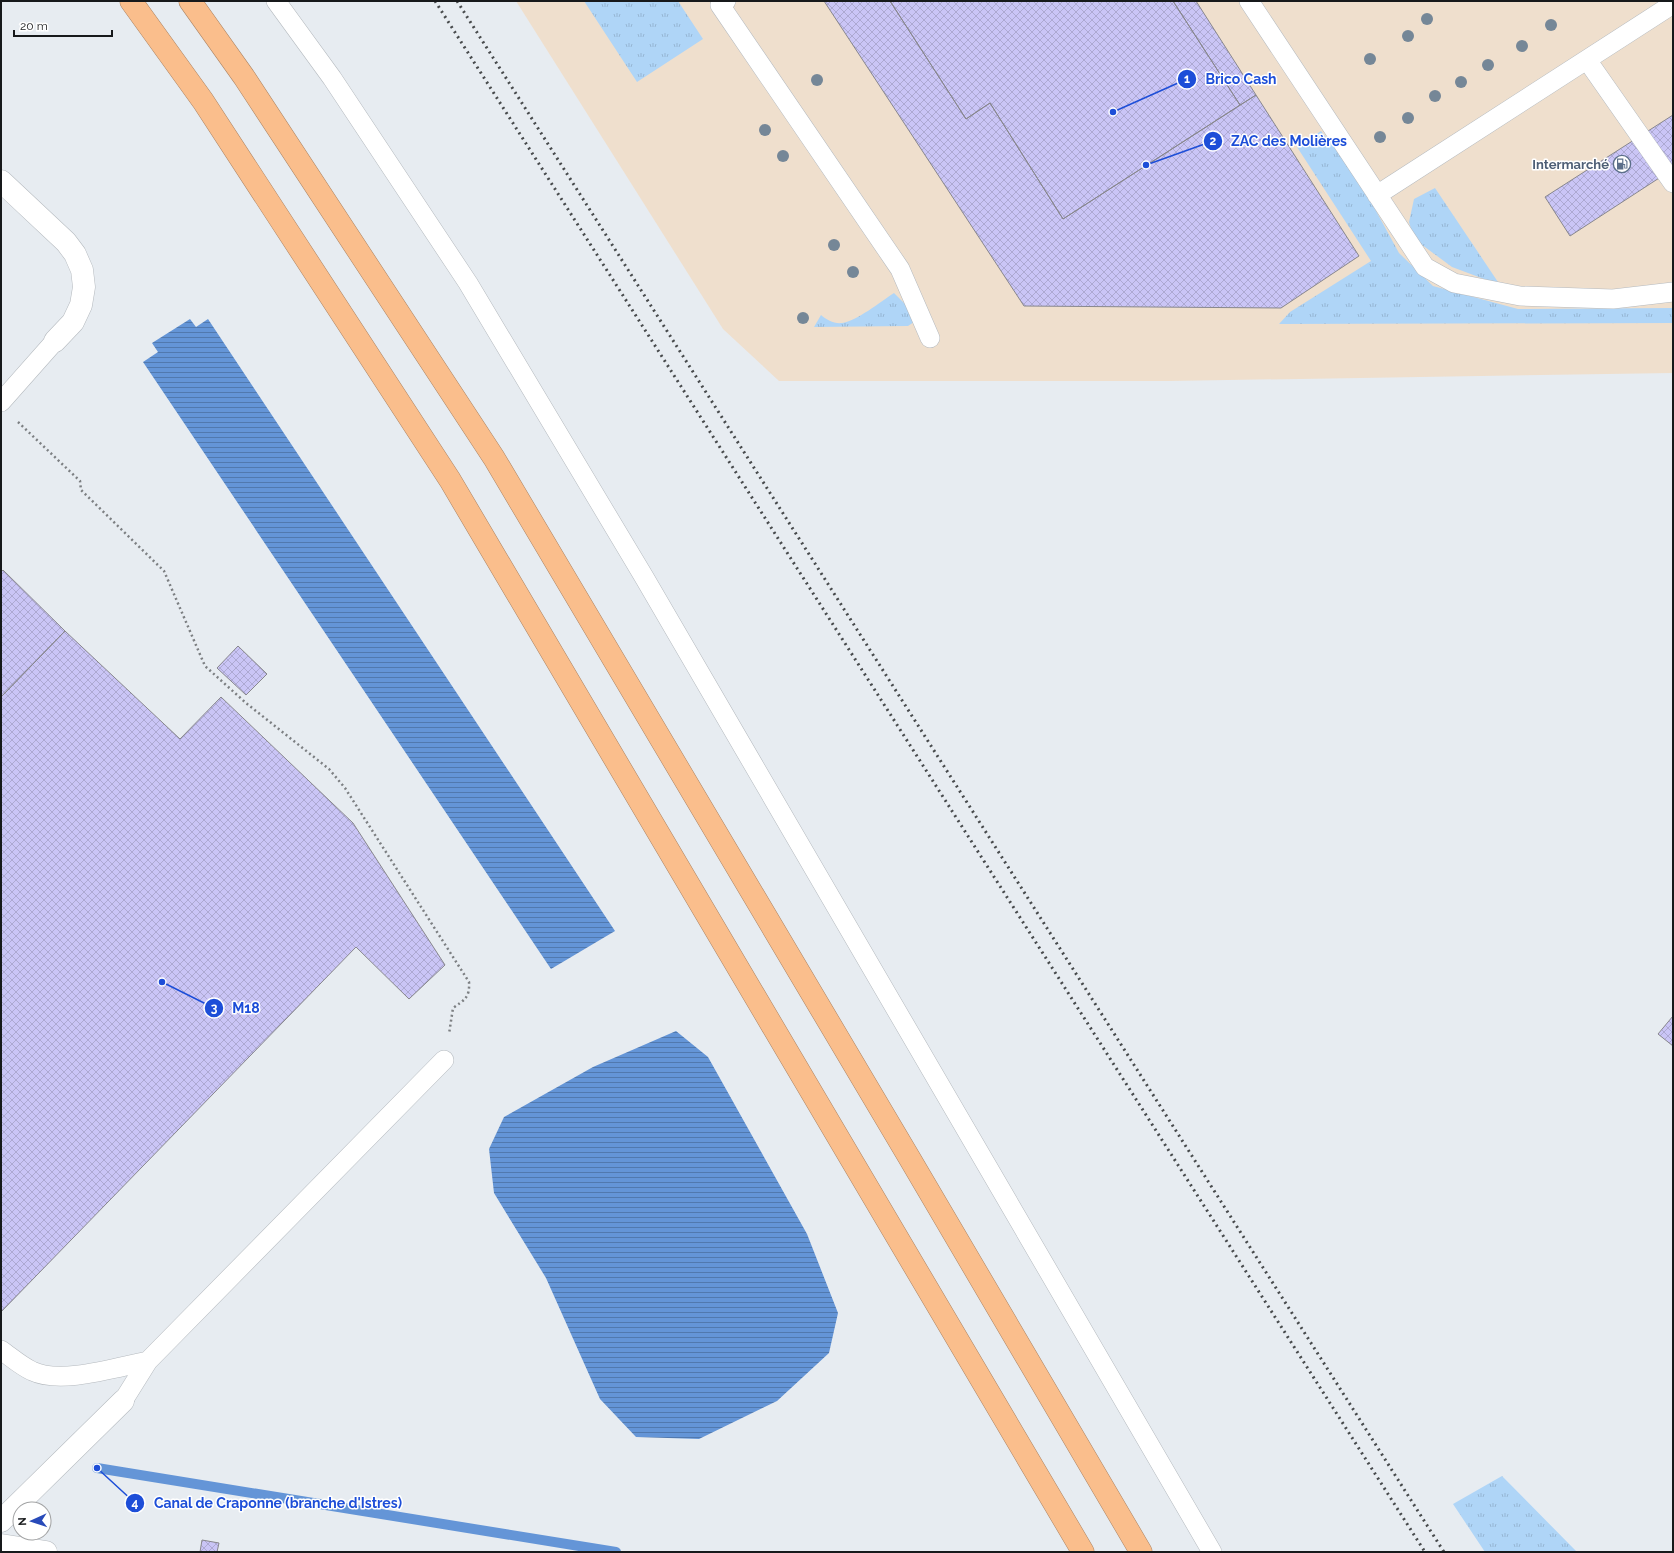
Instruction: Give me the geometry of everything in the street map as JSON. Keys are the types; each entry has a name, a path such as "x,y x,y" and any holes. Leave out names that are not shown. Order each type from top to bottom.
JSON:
{"highway":[{"path":"131,1 203,101 450,480 1083,1552"},
{"path":"190,1 244,77 494,458 922,1179 1140,1552"}],"street":[{"path":"1,181 66,242 75,254 82,270 84,287 81,305 73,322 55,341"},
{"path":"1,1521 123,1401"},
{"path":"1,1545 46,1552"}],"lane":[{"path":"276,1 332,78 468,283 644,576 1212,1552"},
{"path":"726,1 720,5 900,269 930,338"},
{"path":"1249,1 1425,267 1454,283 1520,296 1613,299 1673,292"},
{"path":"1377,195 1673,4"},
{"path":"1587,60 1673,183"},
{"path":"1,402 55,341"},
{"path":"123,1401 148,1361 444,1060"},
{"path":"1,1350 33,1371 58,1376 80,1375 148,1361"}],"path":[{"path":"17,421 80,481 81,490 164,571 205,666 246,702 329,769 345,788 469,982 470,992 466,998 453,1008 444,1060"}],"shaded area":[{"path":"516,1 1673,1 1673,373 1168,381 779,381 723,329"}],"green space":[{"path":"584,1 678,1 703,39 637,82"},
{"path":"1321,131 1357,176 1399,253 1433,286 1518,309 1673,308 1673,323 1279,324 1290,312 1371,261 1297,147"},
{"path":"1435,188 1500,285 1452,267 1414,239 1409,222 1414,199"},
{"path":"894,293 914,313 914,322 908,326 814,327 821,315 833,322 848,322"},
{"path":"1502,1476 1577,1552 1485,1552 1453,1504"}],"water":[{"path":"190,319 196,327 208,319 615,931 551,969 143,362 158,352 152,343"},
{"path":"676,1031 708,1057 807,1234 838,1313 829,1353 777,1401 699,1439 636,1437 600,1399 546,1278 494,1193 489,1149 504,1117 593,1067"}],"building":[{"path":"824,1 890,1 966,119 990,103 1063,219 1256,95 1359,256 1281,308 1024,306"},
{"path":"890,1 1173,1 1240,105 1063,219 990,103 966,119"},
{"path":"1173,1 1196,1 1256,95 1240,105"},
{"path":"1673,115 1673,169 1570,236 1545,197"},
{"path":"3,570 65,631 1,697 1,572"},
{"path":"65,631 180,739 221,697 353,823 445,965 409,999 356,947 1,1312 1,697"},
{"path":"238,646 267,674 246,695 217,668"},
{"path":"1673,1016 1673,1046 1658,1034"},
{"path":"202,1540 219,1543 217,1552 200,1552"}],"waterway":[{"path":"97,1468 616,1552"}],"railway":[{"path":"435,1 1425,1552"},
{"path":"457,1 1444,1552"}],"place":[{"name":"Brico Cash","path":"1113,112"},
{"name":"Intermarché","path":"1622,164"},
{"name":"ZAC des Molières","path":"1146,165"},
{"name":"M18","path":"162,982"},
{"name":"Canal de Craponne (branche d'Istres)","path":"97,1468"}]}
